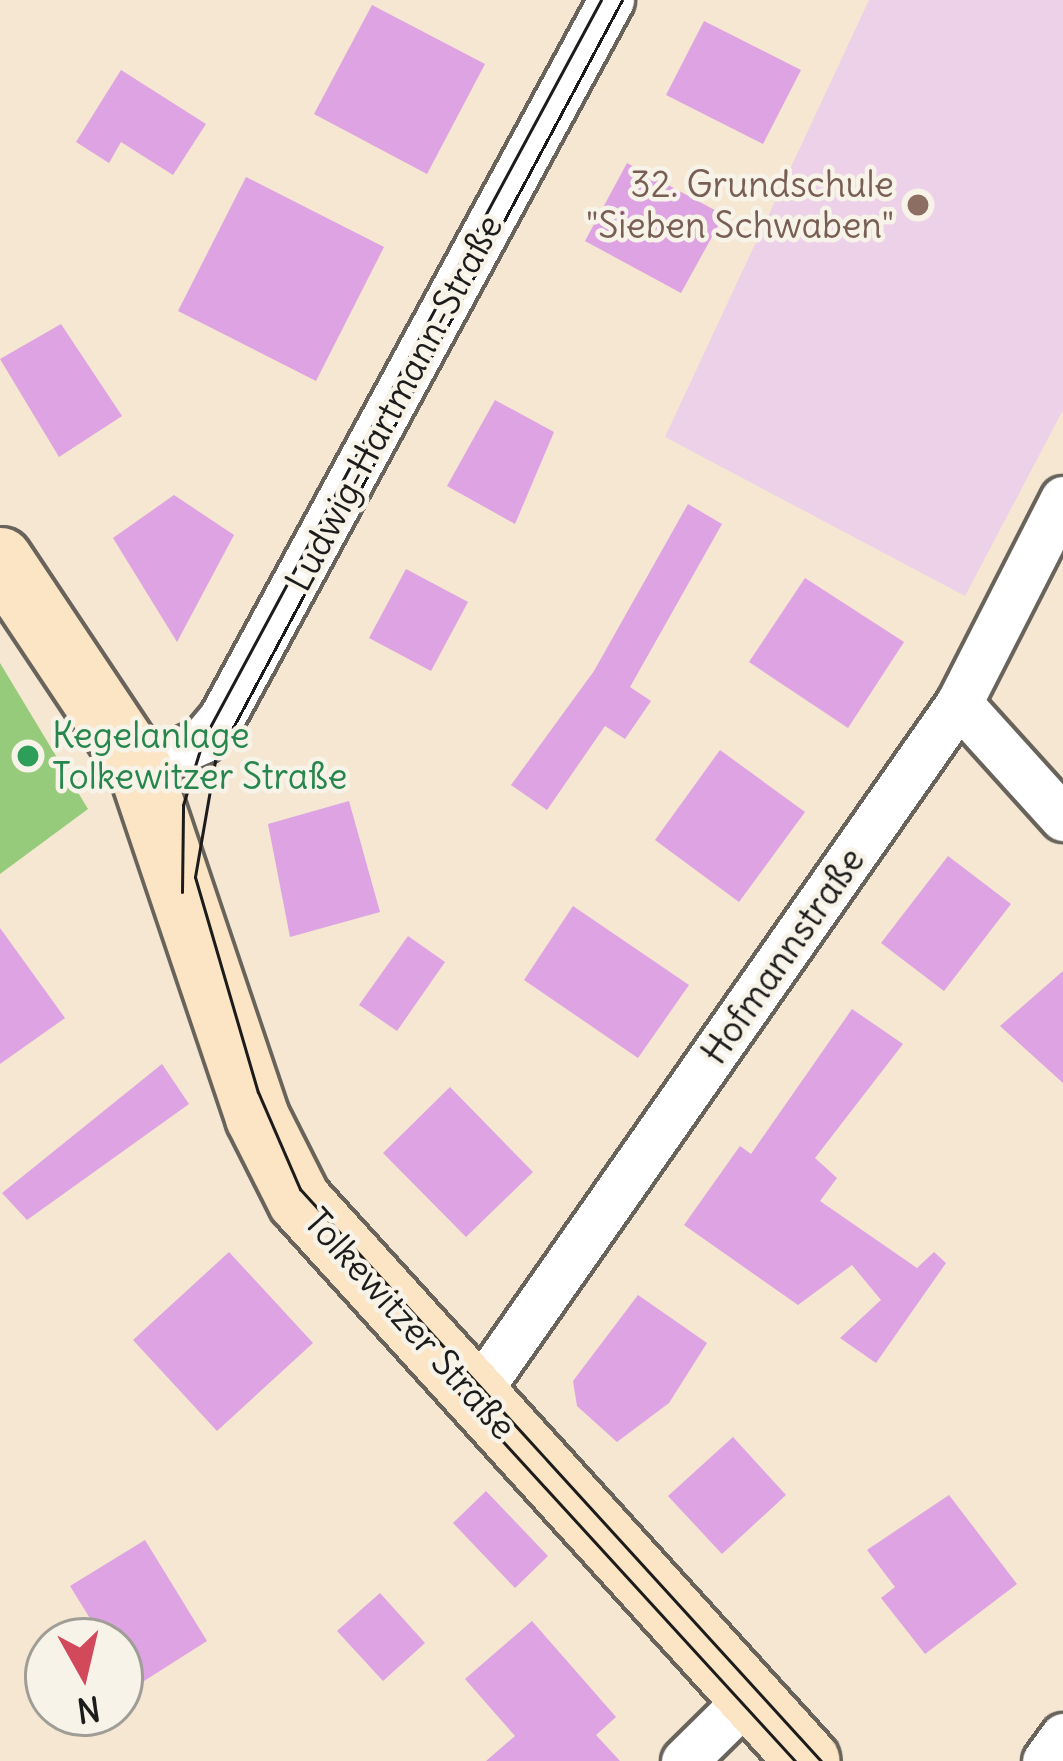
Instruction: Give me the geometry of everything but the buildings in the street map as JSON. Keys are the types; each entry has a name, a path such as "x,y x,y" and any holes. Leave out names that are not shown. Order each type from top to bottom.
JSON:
{"main road":[{"name":"Tolkewitzer Straße","path":"0,560 140,769 273,1157 323,1235 808,1761"}],"street":[{"name":"Ludwig-Hartmann-Straße","path":"140,769 203,740 222,717 611,0"},
{"name":"Hofmannstraße","path":"475,1396 959,704 1063,500"},
{"path":"959,704 1063,818"},
{"path":"685,1761 751,1695"},
{"path":"1045,1761 1063,1736"}],"shaded area":[{"name":"32. Grundschule \"Sieben Schwaben\"","path":"869,0 1063,0 1063,410 965,596 665,437"}],"green space":[{"name":"Kegelanlage Tolkewitzer Straße","path":"0,663 88,809 0,874"}],"tram line":[{"path":"182,892 183,805 203,740 601,0"},
{"path":"622,0 215,761 195,877 258,1092 300,1189 821,1761"},
{"path":"432,1364 795,1761"}],"place":[{"name":"32. Grundschule \"Sieben Schwaben\"","path":"918,205"},
{"name":"Kegelanlage Tolkewitzer Straße","path":"28,756"}]}
